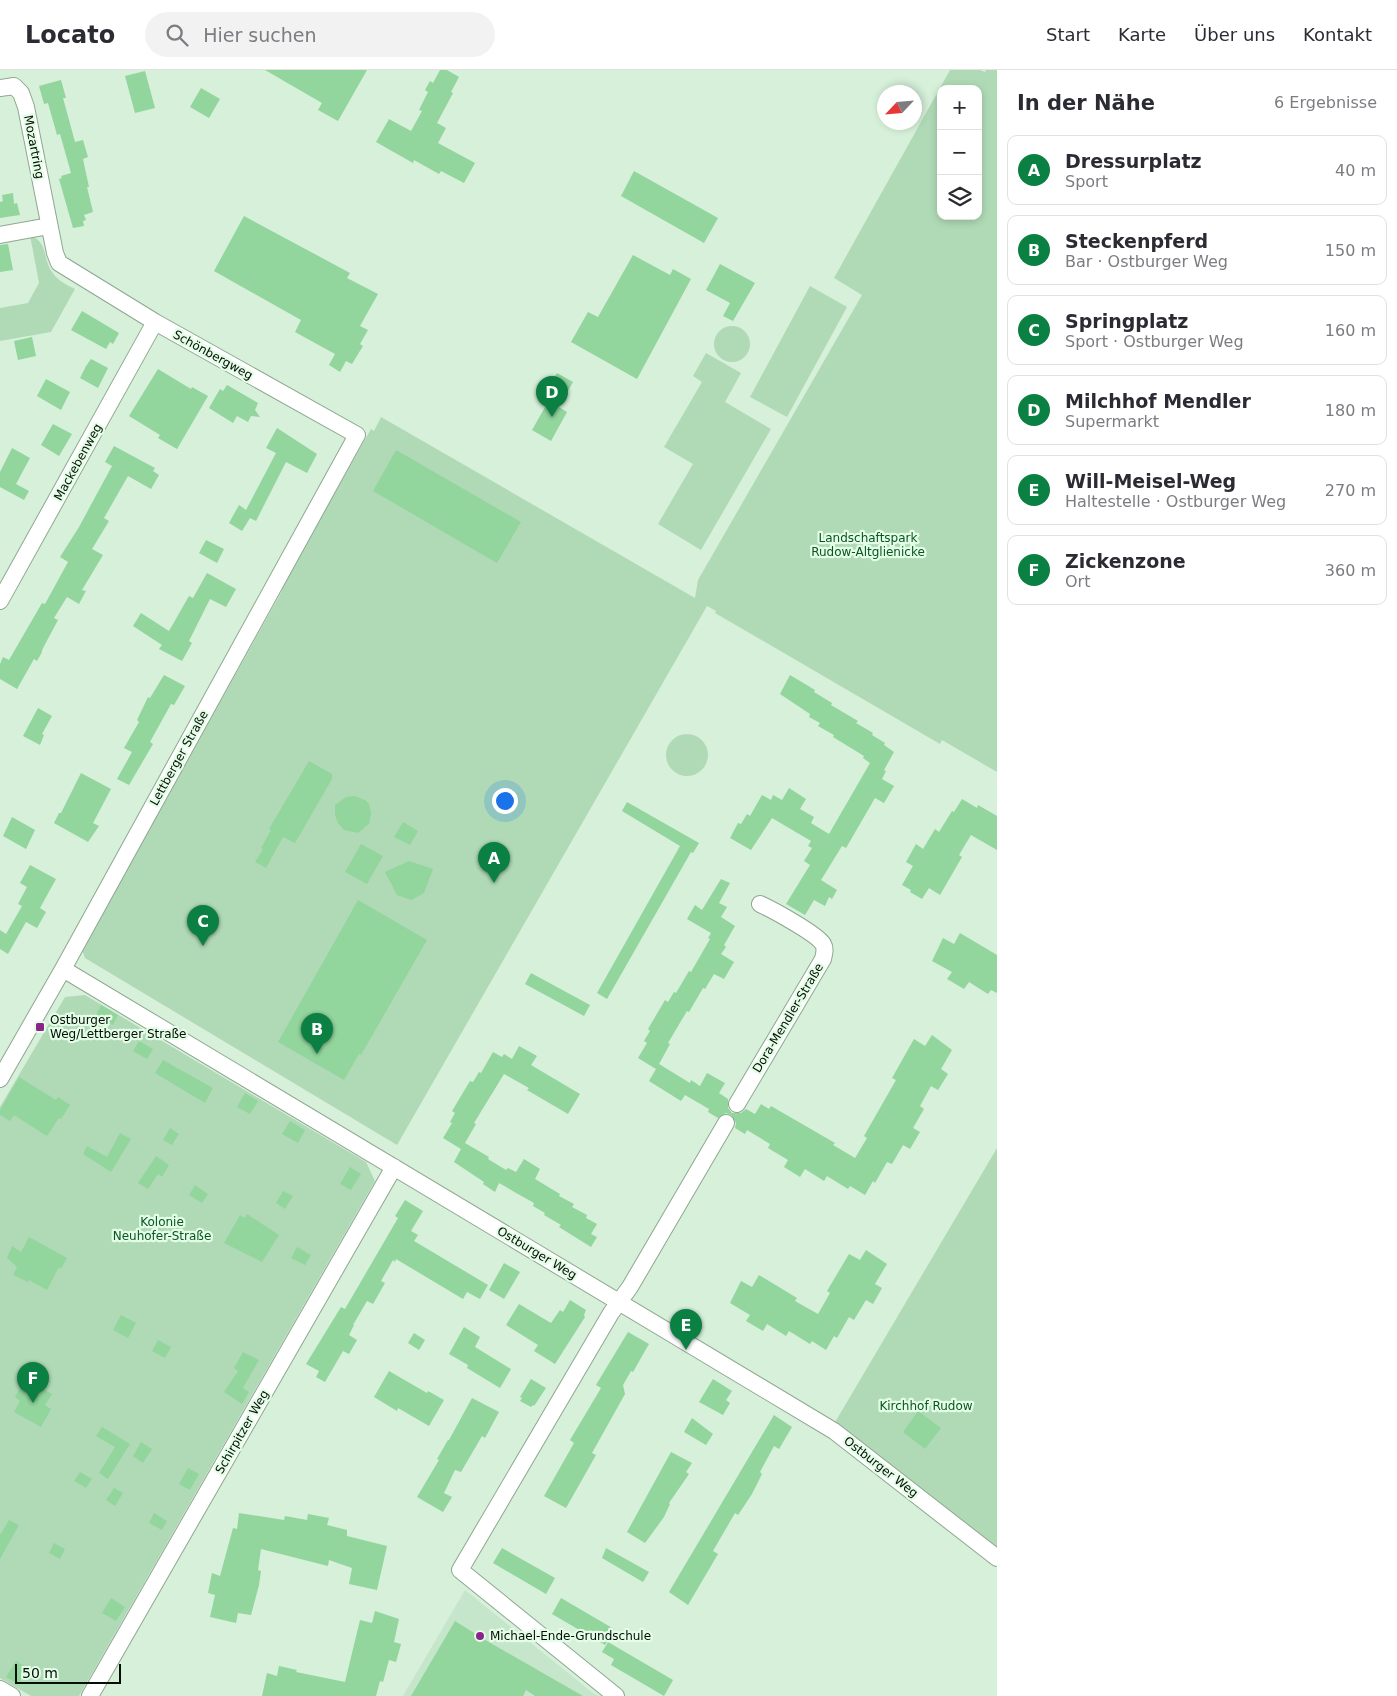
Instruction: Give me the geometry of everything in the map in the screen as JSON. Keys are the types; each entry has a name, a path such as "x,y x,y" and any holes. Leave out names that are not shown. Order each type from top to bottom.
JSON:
{"street":[{"name":"Mozartring","path":"0,88 14,86 20,93 26,107 55,254 59,263 71,272"},
{"path":"0,235 49,226"},
{"name":"Schönbergweg","path":"71,272 155,322 357,435"},
{"name":"Mackebenweg","path":"0,601 155,322"},
{"name":"Lettberger Straße","path":"0,1079 63,969 357,435"},
{"name":"Dora-Mendler-Straße","path":"737,1104 823,959 825,951 823,943 805,929 760,904"},
{"name":"Ostburger Weg","path":"63,969 834,1432 997,1558"},
{"path":"616,1696 460,1570 726,1123"},
{"name":"Schirpitzer Weg","path":"90,1696 394,1167"},
{"path":"0,1689 12,1696"}],"shaded area":[{"name":"Michael-Ende-Grundschule","path":"465,1590 593,1693 599,1696 403,1696"}],"green space":[{"name":"Landschaftspark Rudow-Altglienicke","path":"950,70 980,70 985,72 986,70 997,70 997,772 942,740 940,744 715,613 716,611 707,606 397,1145 85,958 82,950 282,591 281,589 371,429 374,431 381,417 695,598 698,580 862,295 834,278 917,130 922,130 922,120 937,93 937,220 982,220 982,85 942,85"},
{"path":"30,235 42,245 50,269 55,276 75,289 51,332 0,341 0,308 28,303 39,283"},
{"path":"810,286 847,307 787,417 750,397"},
{"path":"732,326 744,332 750,344 744,356 732,362 720,356 714,344 720,332"},
{"path":"706,353 741,373 725,402 771,429 701,550 658,524 693,464 664,447 702,382 693,376"},
{"path":"691,734 699,737 705,743 708,755 705,767 699,773 683,776 675,773 669,767 666,751 669,743 675,737"},
{"name":"Kolonie Neuhofer-Straße","path":"85,995 366,1162 375,1181 79,1696 31,1696 0,1678 0,1107 65,997"},
{"name":"Kirchhof Rudow","path":"997,1148 997,1549 834,1424"}],"building":[{"path":"265,70 367,70 338,121 318,110 322,103"},
{"path":"440,70 447,70 459,77 437,123 446,128 438,143 475,163 464,183 441,171 439,174 414,160 413,163 376,142 389,119 411,131 422,111 419,110 428,92 425,90 430,81 433,83"},
{"path":"145,71 155,108 135,113 125,76"},
{"path":"61,80 66,98 63,98 75,142 83,140 88,157 83,159 93,212 84,215 86,220 83,221 84,226 73,228 59,179 62,178 61,176 71,173 60,134 57,135 48,103 44,104 39,86"},
{"path":"201,88 220,99 209,118 190,107"},
{"path":"634,171 718,218 704,243 621,196"},
{"path":"13,193 14,204 17,203 20,215 0,218 0,202 3,201 2,195"},
{"path":"244,216 350,273 347,278 378,294 360,326 368,330 360,344 363,346 352,364 346,361 340,372 329,365 335,354 295,332 301,320 214,271"},
{"path":"8,244 13,270 0,272 0,245"},
{"path":"633,255 670,275 673,269 691,279 637,379 571,342 588,312 598,317"},
{"path":"720,264 755,283 733,321 723,316 730,303 706,290"},
{"path":"82,311 119,333 113,344 110,342 106,349 71,330"},
{"path":"32,337 36,356 18,360 14,341"},
{"path":"91,359 108,368 98,388 80,378"},
{"path":"158,369 191,389 192,387 208,396 177,449 158,438 160,435 129,416"},
{"path":"557,373 573,382 559,407 567,412 551,441 532,430 548,402 542,399"},
{"path":"46,379 70,392 61,410 37,396"},
{"path":"227,385 258,403 255,410 260,417 251,416 248,422 237,416 233,423 209,408 220,389 223,391"},
{"path":"53,424 72,434 59,456 41,445"},
{"path":"277,428 317,454 307,473 286,462 256,521 250,518 242,531 229,523 239,505 246,510 276,453 266,448"},
{"path":"114,446 155,468 153,471 159,475 151,489 128,476 104,518 109,521 92,549 103,555 82,590 86,591 79,604 67,597 54,618 58,620 42,652 37,661 34,659 17,689 0,679 0,664 3,657 9,660 42,603 45,604 68,562 60,557 79,527 112,466 105,462"},
{"path":"12,448 30,458 16,484 29,491 24,500 0,487 0,472"},
{"path":"396,450 521,522 497,563 373,491"},
{"path":"206,540 224,549 217,563 199,553"},
{"path":"207,573 236,589 226,607 210,599 189,641 192,643 182,661 159,649 162,645 133,626 141,613 169,631 189,596 193,598"},
{"path":"164,675 185,686 174,705 171,704 150,742 153,744 129,785 117,779 132,752 124,748 139,722 137,720 148,697 150,698"},
{"path":"790,675 815,690 814,692 832,703 831,705 858,721 856,723 873,733 872,735 885,743 884,745 894,752 884,770 886,771 882,779 894,786 884,803 875,798 846,848 842,846 821,880 837,890 832,899 829,897 825,906 814,900 805,915 786,904 810,865 804,861 812,848 808,846 811,841 772,818 751,850 730,838 738,823 741,824 747,814 750,816 762,795 771,800 773,795 782,800 789,788 806,799 800,809 814,817 811,823 829,834 870,763 863,758 864,756 818,726 820,723 809,717 810,714 780,694"},
{"path":"38,708 52,716 42,734 44,735 40,745 23,736"},
{"path":"309,761 332,774 332,779 295,843 283,837 266,868 255,862 263,849 261,848 271,830 269,829"},
{"path":"81,773 111,789 93,823 99,826 88,842 54,823"},
{"path":"355,796 369,804 371,813 369,824 358,833 344,830 338,823 335,815 335,805 346,797"},
{"path":"962,799 977,808 978,805 997,816 997,850 971,835 959,855 962,857 940,895 929,888 922,899 902,885 913,866 906,862 916,844 923,849 935,829 939,832"},
{"path":"627,802 699,843 693,853 691,852 607,999 597,993 680,846 622,811"},
{"path":"12,817 35,830 26,849 3,836"},
{"path":"403,822 418,831 410,845 394,837"},
{"path":"361,844 383,856 367,884 345,872"},
{"path":"409,861 433,869 424,893 411,900 397,895 385,872"},
{"path":"30,865 56,879 40,908 46,912 37,928 26,922 8,954 0,949 0,930 6,934 22,906 18,904 27,887 20,883"},
{"path":"721,879 730,883 719,903 727,907 721,917 735,926 721,954 734,962 724,979 714,974 705,989 703,988 668,1043 670,1044 659,1064 690,1083 691,1080 700,1086 707,1073 725,1083 719,1093 728,1099 728,1108 732,1113 741,1113 746,1109 755,1114 761,1104 769,1109 771,1106 835,1143 833,1145 855,1158 867,1138 864,1136 896,1080 892,1078 914,1039 925,1046 932,1035 952,1050 941,1069 948,1074 938,1090 931,1086 920,1106 924,1109 913,1128 920,1132 910,1149 903,1145 892,1164 887,1162 875,1183 873,1181 865,1195 850,1186 848,1189 827,1176 824,1181 805,1169 800,1177 784,1167 788,1160 768,1148 770,1144 747,1130 745,1134 735,1128 736,1123 731,1115 726,1113 718,1118 708,1112 709,1109 685,1095 681,1101 649,1081 656,1069 638,1058 647,1043 644,1041 650,1031 648,1029 665,1000 668,1002 674,992 676,993 689,971 691,972 710,939 708,938 711,933 687,919 695,905 702,910"},
{"path":"358,900 427,940 361,1055 359,1054 344,1080 278,1042"},
{"path":"960,933 997,955 997,993 991,990 988,994 969,982 964,989 947,979 952,972 932,961 943,938 954,944"},
{"path":"531,973 590,1005 584,1016 525,984"},
{"path":"101,1005 118,1015 113,1025 96,1015"},
{"path":"139,1041 153,1049 147,1059 133,1051"},
{"path":"519,1046 537,1056 531,1065 580,1094 568,1114 504,1074 474,1123 476,1124 465,1143 489,1157 488,1159 506,1170 508,1168 516,1172 524,1159 540,1169 535,1179 574,1204 572,1207 587,1215 586,1218 597,1224 591,1234 597,1237 591,1247 559,1227 561,1225 533,1206 534,1203 499,1183 495,1192 483,1184 484,1182 454,1162 461,1149 443,1138 452,1123 450,1122 455,1113 452,1111 470,1081 473,1082 479,1072 481,1073 493,1052 502,1057 504,1054 512,1059"},
{"path":"163,1060 213,1088 205,1103 155,1073"},
{"path":"19,1077 56,1100 58,1097 70,1105 47,1136 14,1115 10,1121 0,1115 0,1110"},
{"path":"245,1093 258,1101 250,1114 237,1107"},
{"path":"290,1121 305,1130 298,1143 282,1134"},
{"path":"170,1128 179,1134 172,1145 163,1140"},
{"path":"120,1133 131,1139 111,1172 83,1154 87,1146 107,1157"},
{"path":"156,1156 169,1165 162,1177 158,1174 148,1189 138,1183"},
{"path":"350,1167 361,1174 351,1190 340,1184"},
{"path":"195,1185 208,1194 202,1203 189,1195"},
{"path":"283,1191 293,1196 285,1209 276,1203"},
{"path":"405,1200 423,1211 411,1231 418,1235 414,1241 488,1285 480,1299 467,1292 463,1299 396,1259 395,1262 393,1260 381,1281 385,1283 373,1304 367,1301 353,1325 349,1335 357,1340 349,1354 343,1351 325,1382 316,1377 319,1371 306,1364 341,1307 345,1309 398,1218 395,1216"},
{"path":"247,1214 279,1235 262,1262 224,1243 240,1215 244,1218"},
{"path":"29,1237 67,1258 61,1269 59,1267 47,1290 29,1280 28,1282 13,1275 17,1267 7,1258 12,1246 21,1252"},
{"path":"297,1247 311,1255 305,1265 291,1258"},
{"path":"866,1250 887,1264 875,1284 882,1288 873,1304 866,1300 854,1320 849,1317 837,1338 834,1336 826,1350 812,1341 810,1344 789,1331 786,1336 767,1324 763,1331 746,1321 750,1315 730,1303 741,1281 752,1287 759,1275 797,1298 795,1301 818,1314 830,1293 827,1291 849,1254 860,1260"},
{"path":"504,1263 520,1272 504,1299 489,1290"},
{"path":"570,1300 586,1310 585,1317 555,1364 534,1351 538,1345 506,1325 519,1304 551,1323 560,1310 563,1312"},
{"path":"121,1315 136,1323 128,1338 113,1330"},
{"path":"464,1327 480,1337 475,1347 511,1369 500,1388 467,1368 468,1365 449,1354"},
{"path":"628,1332 649,1344 623,1385 625,1394 592,1453 596,1455 566,1508 544,1496 574,1443 570,1440 601,1388 596,1385"},
{"path":"414,1333 425,1340 419,1350 408,1343"},
{"path":"158,1340 171,1347 165,1358 152,1351"},
{"path":"243,1352 259,1360 243,1388 249,1392 242,1404 224,1392 238,1371 234,1368"},
{"path":"389,1371 427,1393 428,1391 444,1400 429,1426 398,1408 397,1411 374,1397"},
{"path":"25,1379 52,1394 45,1405 51,1409 41,1427 14,1412 20,1401 15,1397"},
{"path":"531,1379 546,1388 534,1406 531,1407 520,1401 522,1398 520,1397"},
{"path":"713,1379 732,1391 726,1400 730,1403 723,1415 699,1402"},
{"path":"472,1398 499,1412 485,1438 482,1436 461,1472 455,1470 444,1493 452,1497 443,1512 417,1497"},
{"path":"918,1411 941,1428 925,1449 903,1432"},
{"path":"774,1415 792,1427 779,1449 774,1446 760,1472 762,1474 752,1494 738,1515 735,1513 713,1551 718,1554 688,1605 669,1592"},
{"path":"692,1418 713,1434 706,1445 684,1432"},
{"path":"102,1427 130,1444 108,1479 99,1473 115,1447 96,1436"},
{"path":"141,1442 152,1449 143,1463 133,1456"},
{"path":"671,1452 692,1463 686,1472 689,1474 669,1503 664,1517 645,1543 627,1532"},
{"path":"188,1468 199,1474 190,1490 179,1484"},
{"path":"80,1472 92,1479 86,1488 74,1481"},
{"path":"114,1488 123,1493 115,1506 106,1500"},
{"path":"154,1513 167,1521 162,1530 149,1523"},
{"path":"239,1513 284,1520 285,1516 307,1520 308,1514 329,1518 327,1525 347,1530 347,1536 387,1546 377,1590 349,1584 352,1568 329,1560 328,1566 261,1549 258,1570 261,1571 259,1585 251,1615 238,1613 236,1623 210,1617 215,1595 208,1593 212,1573 220,1576 233,1528 237,1529"},
{"path":"9,1520 19,1525 0,1559 0,1535"},
{"path":"54,1543 65,1549 60,1559 49,1553"},
{"path":"502,1548 555,1578 546,1594 493,1563"},
{"path":"606,1548 649,1572 643,1582 602,1558"},
{"path":"111,1598 125,1607 116,1621 102,1613"},
{"path":"561,1598 614,1629 605,1645 552,1614"},
{"path":"375,1611 399,1619 394,1642 401,1644 396,1662 389,1660 383,1682 380,1681 376,1696 262,1696 267,1673 277,1676 279,1666 297,1670 296,1672 345,1682 360,1620 372,1623"},
{"name":"Michael-Ende-Grundschule","path":"455,1621 583,1696 535,1696 526,1690 523,1696 411,1696"},
{"path":"608,1642 673,1680 664,1696 611,1665 614,1659 602,1652"},
{"path":"16,1661 28,1668 18,1684 6,1677"}],"place":[{"name":"Milchhof Mendler","path":"552,417"},
{"name":"Dressurplatz","path":"494,883"},
{"name":"Springplatz","path":"203,946"},
{"name":"Ostburger Weg/Lettberger Straße","path":"40,1027"},
{"name":"Steckenpferd","path":"317,1054"},
{"name":"Will-Meisel-Weg","path":"686,1350"},
{"name":"Zickenzone","path":"33,1403"},
{"name":"Michael-Ende-Grundschule","path":"480,1636"}]}
